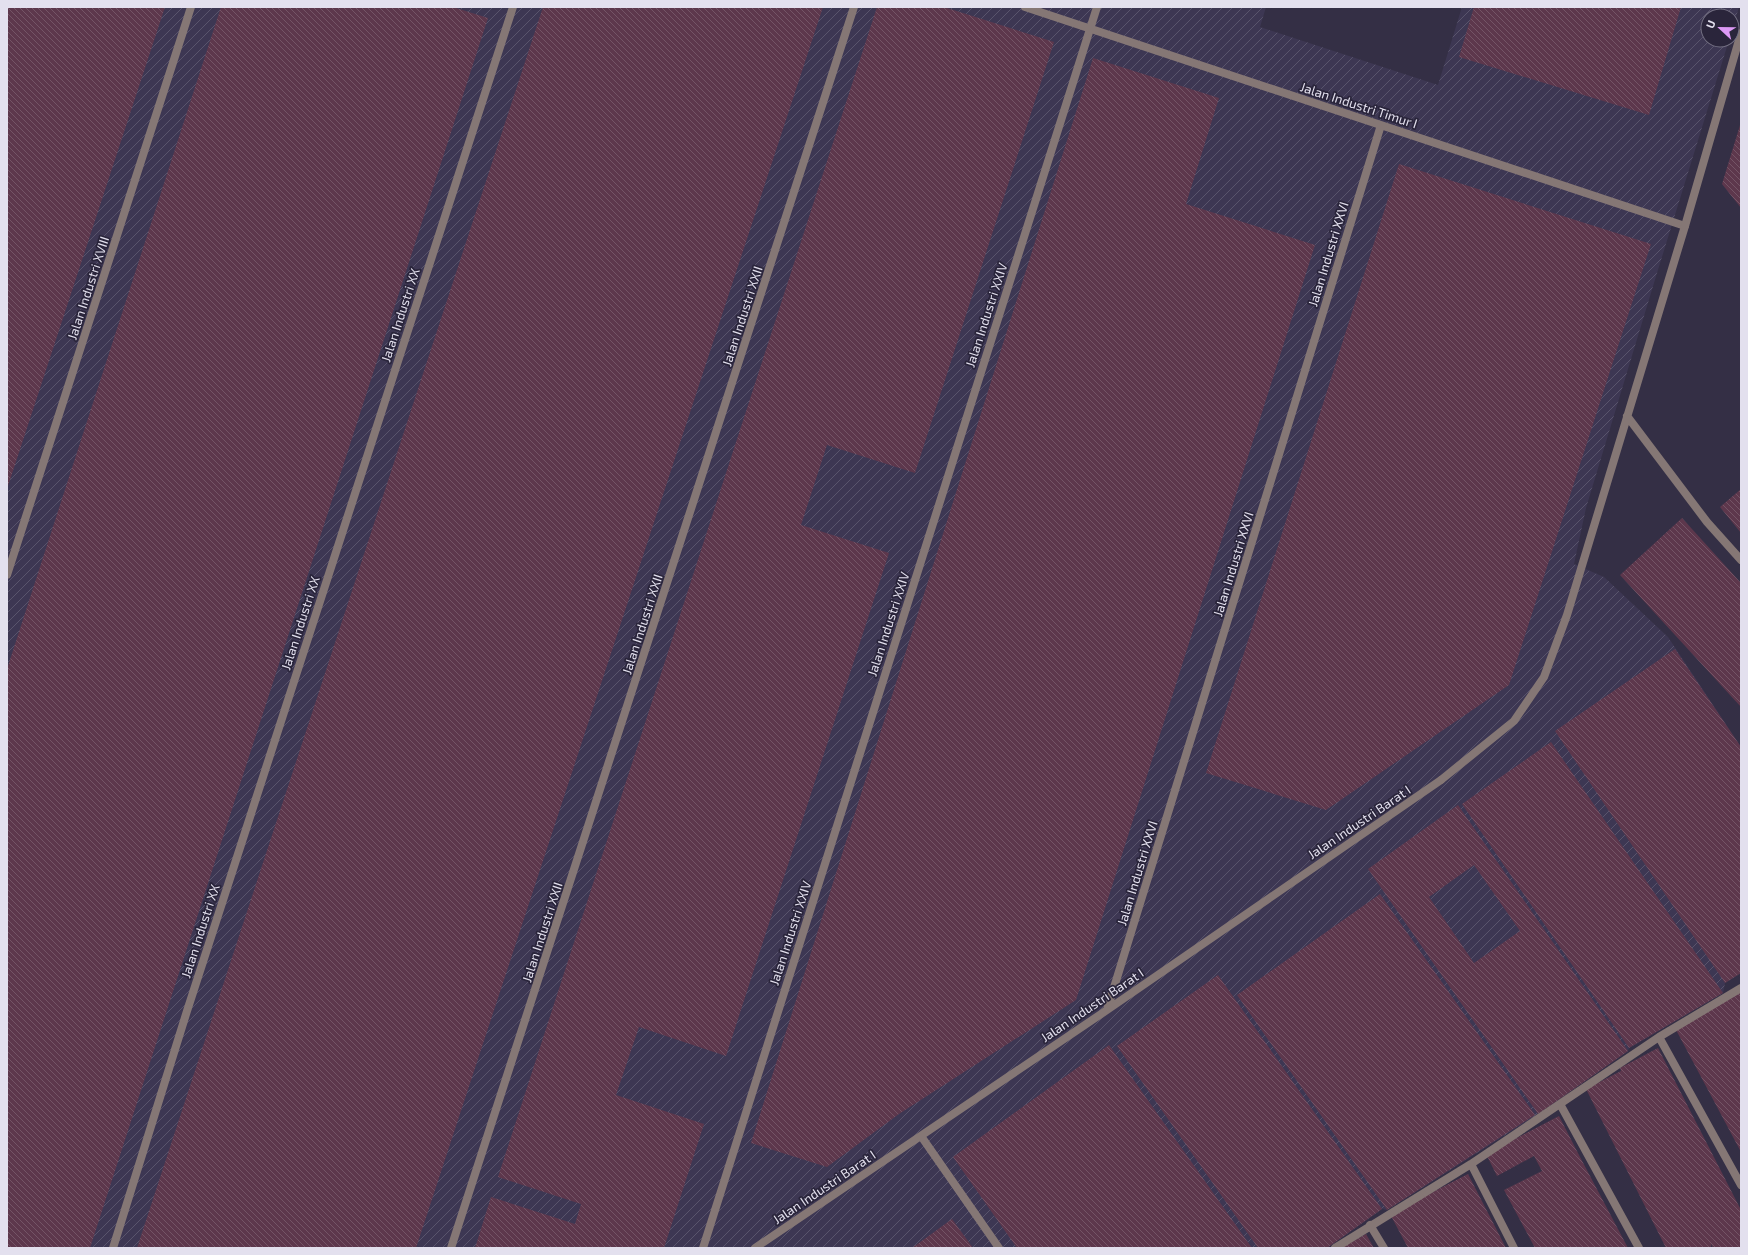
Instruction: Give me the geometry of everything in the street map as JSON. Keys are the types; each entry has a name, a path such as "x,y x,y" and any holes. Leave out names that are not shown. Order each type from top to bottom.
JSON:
{"street":[{"name":"Jalan Industri XVIII","path":"7,576 191,7"},
{"name":"Jalan Industri XX","path":"113,1248 187,1011 513,7"},
{"name":"Jalan Industri XXII","path":"452,1248 854,7"},
{"name":"Jalan Industri Timur I","path":"1025,7 1685,226"},
{"name":"Jalan Industri XXIV","path":"703,1248 1097,7"},
{"name":"Jalan Industri Barat I","path":"755,1248 1107,1010 1441,780 1514,721 1544,677 1567,615 1685,226 1741,33"},
{"name":"Jalan Industri XXVI","path":"1107,1010 1381,125"},
{"path":"1627,416 1707,522 1741,560"},
{"path":"1335,1248 1471,1164 1659,1037 1741,988"},
{"path":"1659,1037 1741,1185"},
{"path":"1560,1104 1639,1248"},
{"path":"921,1136 999,1248"},
{"path":"1471,1164 1514,1248"},
{"path":"1370,1225 1384,1248"}],"shaded area":[{"path":"7,7 1266,7 1260,27 1438,85 1462,7 1739,7 1700,8 1700,48 1727,48 1586,508 1574,564 1604,577 1668,637 1741,747 1741,973 1725,983 1723,993 1629,1048 1628,1051 1538,1114 1387,1210 1382,1209 1327,1248 7,1248"}],"building":[{"path":"7,7 165,7 7,489"},
{"path":"221,7 453,7 488,18 90,1248 7,1248 7,669"},
{"path":"543,7 823,7 416,1248 137,1248"},
{"path":"877,7 944,7 1054,42 915,473 827,445 801,525 889,553 726,1056 639,1027 616,1095 704,1124 664,1248 475,1248 491,1197 575,1224 581,1204 498,1177"},
{"path":"1474,7 1681,7 1649,115 1459,57"},
{"path":"1093,58 1219,98 1186,204 1315,245 1076,1000 899,1114 827,1167 751,1143"},
{"path":"1741,122 1741,208 1722,184"},
{"path":"1399,164 1651,244 1509,685 1326,810 1206,773"},
{"path":"1741,489 1741,533 1720,507"},
{"path":"1682,518 1741,583 1741,707 1620,575"},
{"path":"1675,649 1741,747 1741,973 1725,983 1555,731"},
{"path":"1551,742 1723,993 1629,1048 1462,804"},
{"path":"1458,805 1628,1051 1538,1114 1368,869","holes":["1474,865 1520,931 1474,963 1429,897"]},
{"path":"1380,894 1535,1115 1387,1210 1237,995"},
{"path":"1218,975 1382,1209 1327,1248 1258,1248 1117,1046"},
{"path":"1741,992 1741,1152 1675,1028"},
{"path":"1109,1045 1252,1248 1017,1248 953,1157"},
{"path":"1658,1048 1741,1210 1741,1248 1713,1248 1711,1244 1711,1248 1666,1248 1586,1089 1621,1071 1620,1068"},
{"path":"1559,1116 1628,1248 1535,1248 1504,1190 1542,1171 1534,1156 1497,1176 1486,1154"},
{"path":"1468,1174 1506,1248 1408,1248 1390,1214"},
{"path":"952,1219 973,1248 912,1248"},
{"path":"1366,1234 1374,1248 1341,1248"}]}
